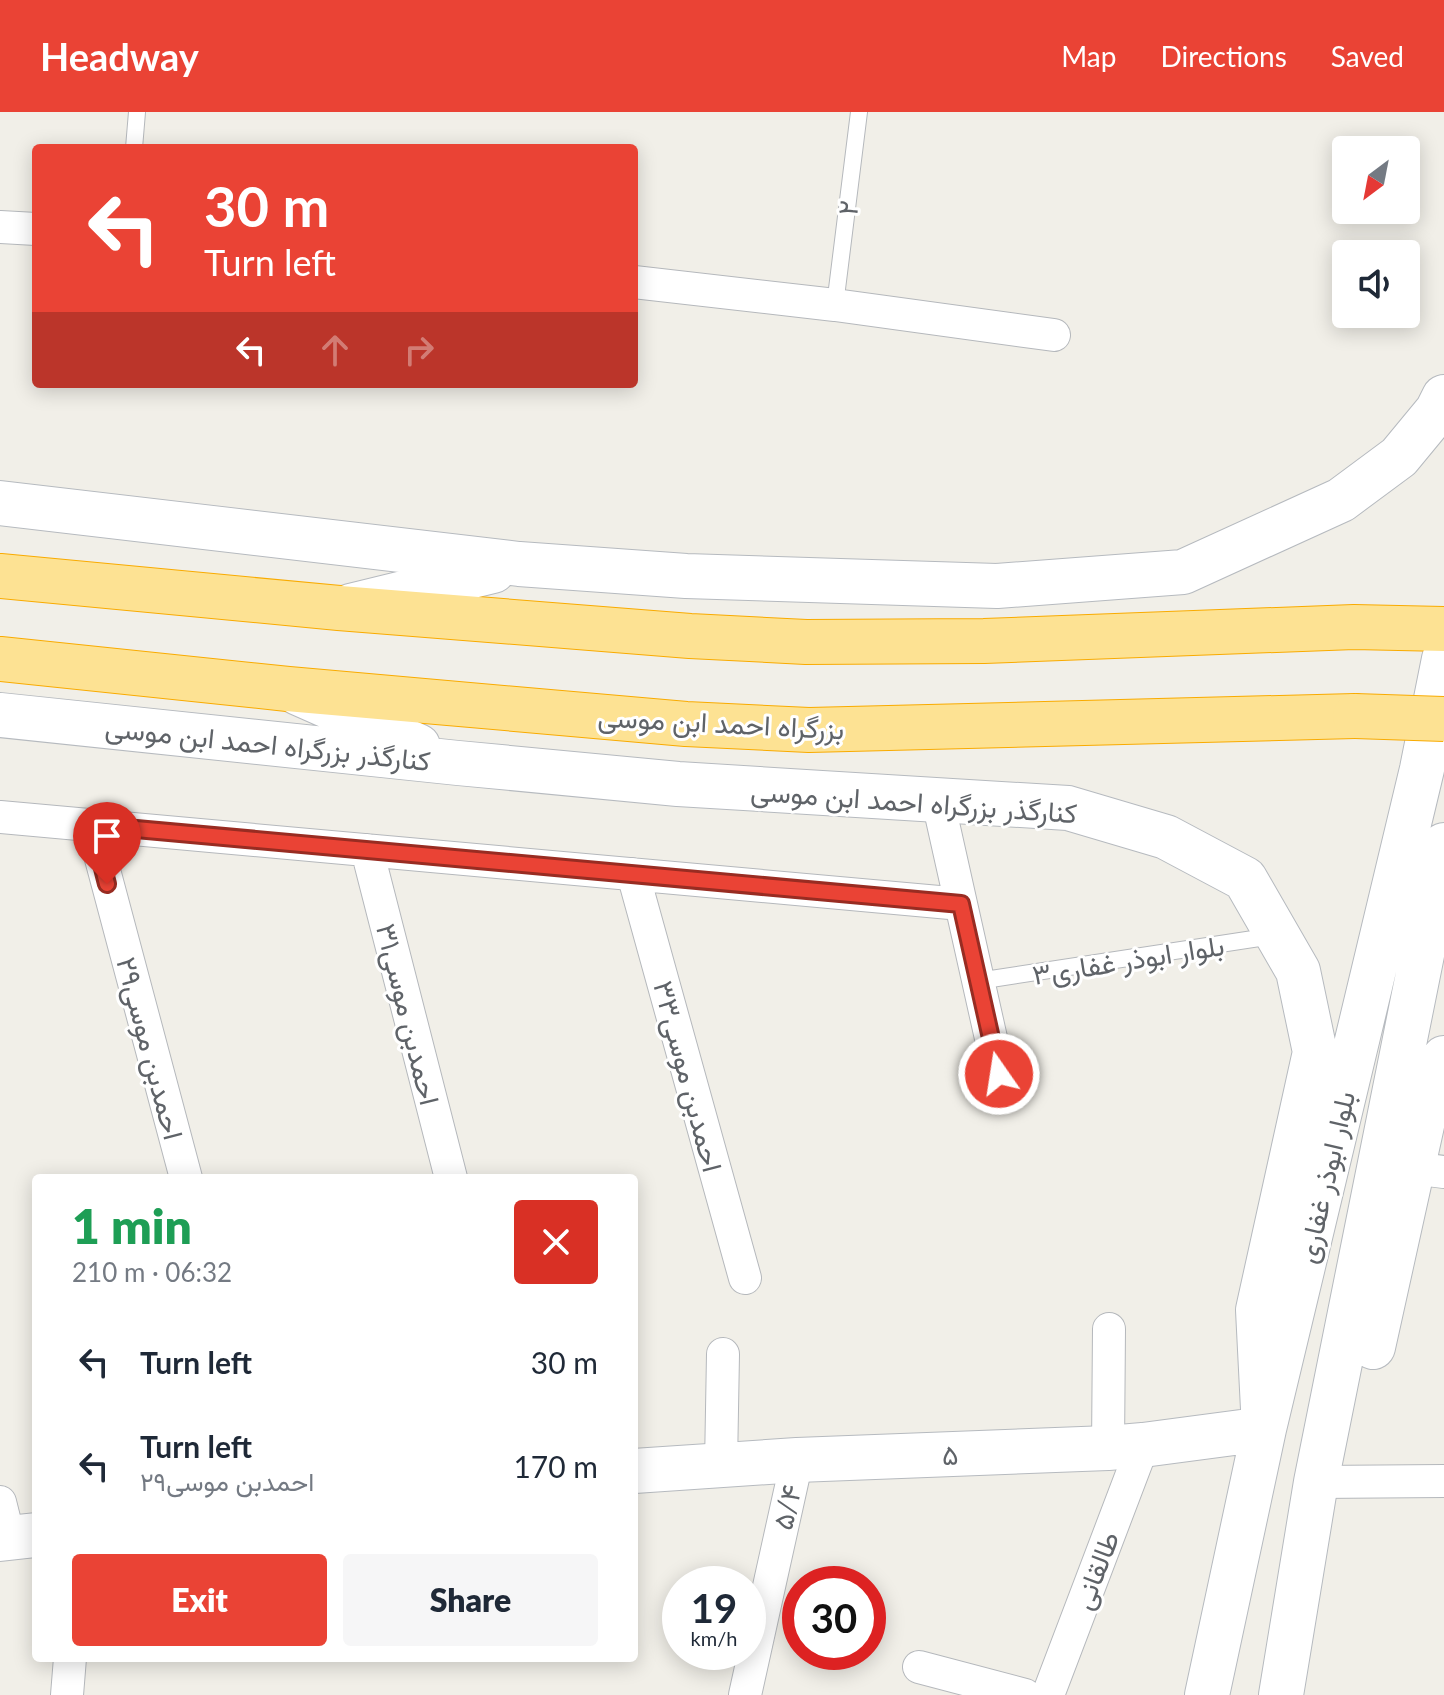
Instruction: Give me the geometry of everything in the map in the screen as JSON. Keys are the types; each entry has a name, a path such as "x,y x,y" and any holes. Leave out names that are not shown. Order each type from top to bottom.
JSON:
{"highway":[{"path":"0,576 339,608 690,636 806,642 969,641 1354,627 1444,629"},
{"name":"بزرگراه احمد ابن موسی","path":"0,659 288,689 686,724 809,730 1355,716 1444,719"}],"main road":[{"path":"0,503 519,564 716,577 997,586 1183,572 1341,500 1399,457 1437,411 1444,397"},
{"path":"339,608 519,564"},
{"name":"بلوار ابوذر غفاری","path":"1207,1695 1264,1429 1422,769 1444,659"},
{"path":"288,689 458,763"},
{"name":"کنارگذر بزرگراه احمد ابن موسی","path":"0,715 678,784 1068,808 1166,837 1245,879 1298,971 1315,1052 1258,1310 1264,1429"},
{"name":"بلوار ابوذر غفاری","path":"1281,1695 1316,1482 1444,845"},
{"path":"1316,1482 1373,1345 1428,1170 1428,1098 1444,1058"},
{"name":"۵","path":"638,1471 797,1460 1126,1446 1264,1429"}],"street":[{"path":"0,227 32,229"},
{"path":"638,282 1054,335"},
{"path":"938,801 999,1074"},
{"path":"0,817 961,904"},
{"name":"۲۹احمدبن موسی","path":"92,825 185,1174"},
{"name":"۳۱احمدبن موسی","path":"367,850 450,1174"},
{"name":"۳۳احمدبن موسی","path":"633,874 745,1278"},
{"path":"1109,1329 1126,1446"},
{"path":"721,1465 723,1354"},
{"name":"طالقانی","path":"1048,1695 1126,1446"},
{"name":"۵/۴","path":"745,1695 797,1460"},
{"path":"1316,1482 1444,1481"},
{"path":"67,1695 70,1662"},
{"path":"919,1667 1025,1695"}],"lane":[{"path":"134,144 137,112"},
{"name":"۲","path":"835,305 859,112"},
{"name":"بلوار ابوذر غفاری۳","path":"978,981 1278,936"}],"route":[{"path":"107,884 92,825 961,904 999,1074"}]}
